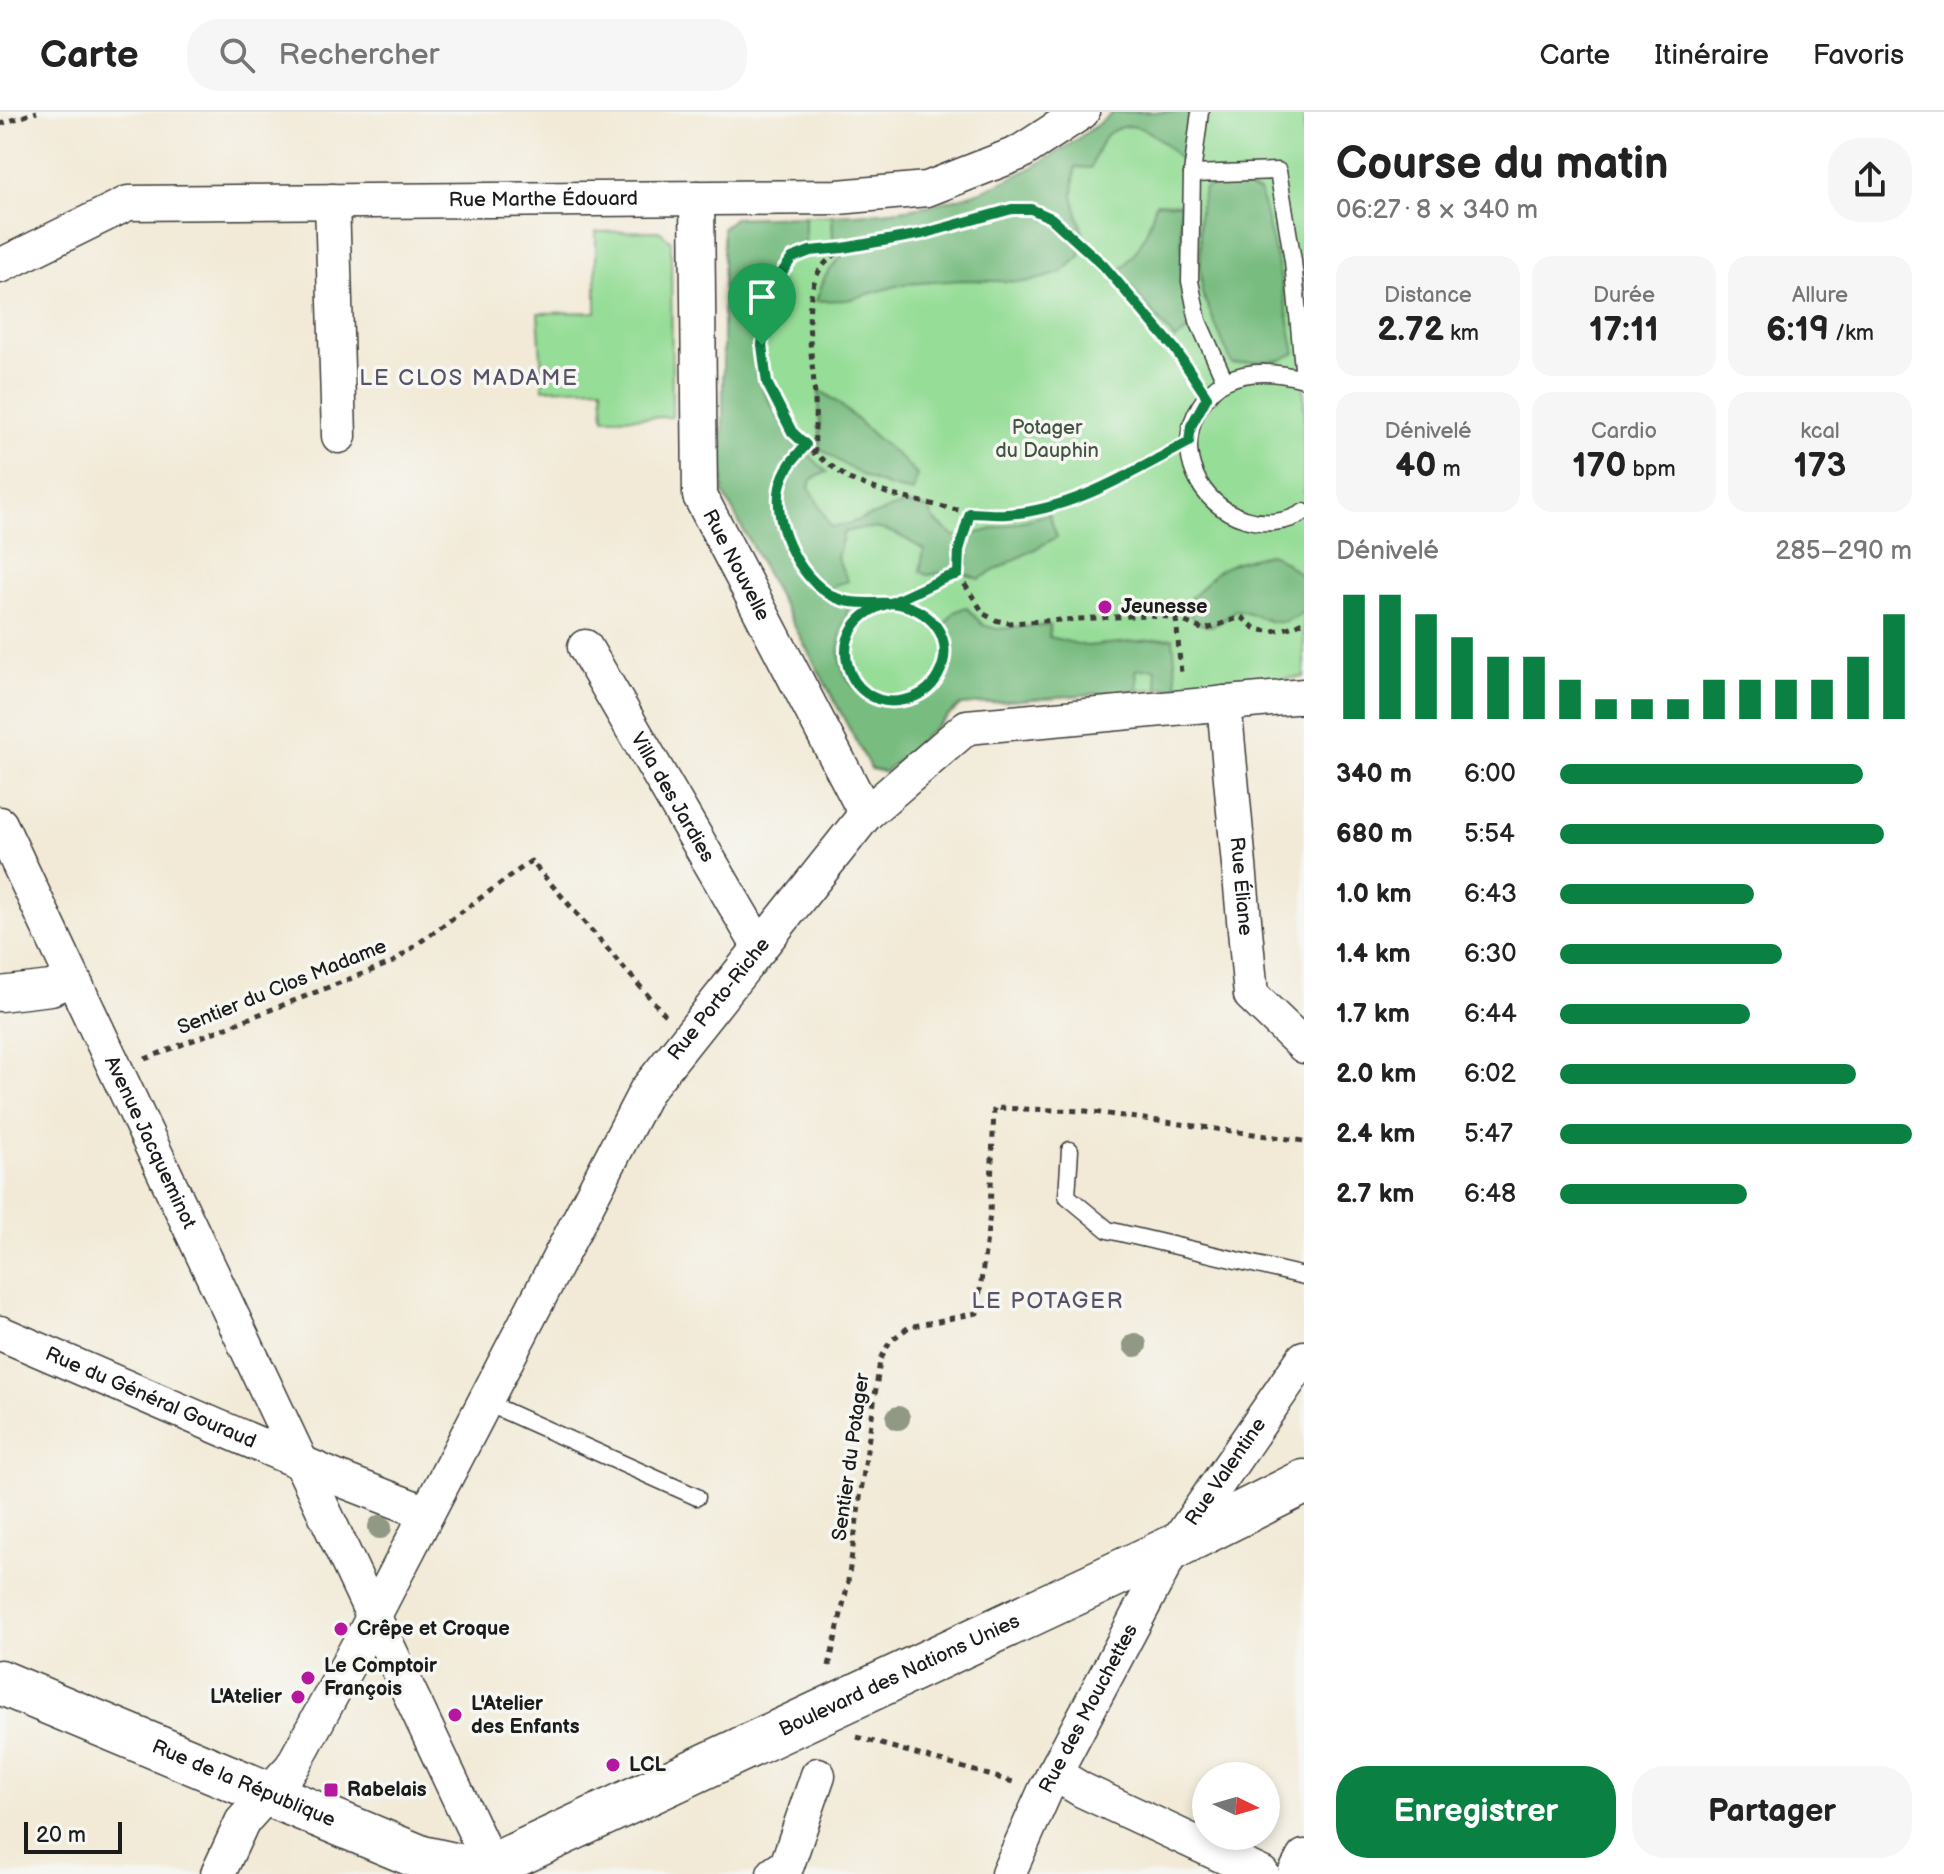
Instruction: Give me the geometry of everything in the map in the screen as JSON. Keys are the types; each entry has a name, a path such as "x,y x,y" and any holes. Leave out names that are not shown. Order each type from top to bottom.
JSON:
{"main road":[{"name":"Boulevard des Nations Unies","path":"493,1870 842,1722 1304,1482"},
{"name":"Rue de la République","path":"0,1682 422,1858 493,1870"}],"street":[{"name":"Rue Marthe Édouard","path":"0,266 128,203 838,197 927,189 1019,153 1082,112"},
{"name":"Rue Nouvelle","path":"697,198 700,496 866,814"},
{"path":"332,201 339,436"},
{"name":"Villa des Jardies","path":"585,647 760,948"},
{"name":"Rue Porto-Riche","path":"218,1874 242,1822 292,1767 374,1616 646,1091 866,814 967,727 1304,696"},
{"name":"Rue Éliane","path":"1224,703 1251,995 1304,1046"},
{"name":"Avenue Jacqueminot","path":"0,824 493,1870"},
{"path":"0,994 51,988 72,978"},
{"name":"Rue du Général Gouraud","path":"0,1333 301,1460"},
{"name":"Rue Valentine","path":"1174,1547 1304,1358"},
{"path":"301,1460 337,1478 427,1513"},
{"name":"Rue des Mouchettes","path":"1008,1874 1050,1782 1174,1547"},
{"path":"788,1871 818,1775"},
{"path":"1050,1782 1082,1790 1262,1874"},
{"path":"1295,1874 1304,1857"}],"lane":[{"path":"1200,112 1192,174 1190,281 1198,321 1225,381"},
{"path":"1192,174 1278,171 1293,261 1304,379 1276,372 1225,381 1207,397 1191,426 1191,464 1199,485 1213,502 1232,515 1253,522 1275,522 1304,512"},
{"path":"1070,1150 1067,1196 1108,1230 1304,1276"},
{"path":"485,1402 697,1497"}],"path":[{"path":"0,124 37,112"},
{"path":"1189,442 1082,496 1058,505 1008,514 970,513 892,495 849,479 792,432 767,383 762,345 767,308 778,278 792,258 810,251 922,234 1012,209 1031,209 1051,218 1103,265 1175,349 1207,397"},
{"path":"815,454 811,305 818,273 843,248"},
{"path":"806,445 787,467 777,505 780,520 801,568 810,580 838,599 852,602 891,603 907,604 921,610 933,620 940,633 944,649 943,664 927,690 899,702 869,694 857,684 845,656 853,626 863,614 876,606 891,603 958,574"},
{"path":"970,513 959,550 958,574 984,614 1009,623 1118,615 1176,618 1204,630 1241,617 1257,629 1267,630 1304,621"},
{"path":"1176,618 1181,673"},
{"name":"Sentier du Clos Madame","path":"116,1071 393,962 531,861 687,1040"},
{"name":"Sentier du Potager","path":"842,1722 828,1669 847,1588 880,1361 890,1341 909,1327 977,1313 990,1214 994,1108 1086,1111 1304,1141"},
{"path":"842,1722 1050,1782"}],"green space":[{"name":"Potager du Dauphin","path":"1114,112 1304,112 1304,677 961,705 885,772 871,769 723,492 723,228 734,218 902,210 969,196 1001,185 1046,162"},
{"path":"1114,112 1190,112 1181,161 1158,138 1139,128 1129,126 1108,134 1091,168 1075,167 1073,196 1083,233 1080,256 1061,273 1028,282 963,280 904,284 847,300 816,301 825,276 844,253 842,243 833,242 832,215 914,208 983,190 1047,159"},
{"path":"1221,180 1260,192 1295,353 1281,360 1232,364 1202,293 1199,217 1204,189"},
{"path":"1156,203 1180,204 1183,279 1195,325 1175,340 1119,272 1142,240"},
{"path":"805,216 805,241 785,255 768,283 758,320 756,358 764,390 776,413 799,444 827,472 812,479 809,487 831,527 904,504 930,509 933,519 954,536 971,535 1049,514 1057,537 979,579 954,572 927,575 920,571 924,550 886,530 867,528 844,532 837,558 848,581 834,585 824,598 849,607 840,637 841,661 849,680 863,694 880,702 899,704 918,699 935,687 948,667 953,646 944,625 954,612 966,607 983,625 997,629 1050,625 1049,637 1086,646 1173,638 1177,687 1158,688 1155,668 1136,670 1138,690 960,705 885,772 871,769 723,492 723,228 734,218"},
{"path":"659,231 671,241 672,417 604,418 602,387 543,389 538,313 596,312 596,232"},
{"path":"819,390 911,468 917,475 913,492 864,476 820,448"},
{"path":"1269,554 1304,576 1304,611 1283,622 1268,621 1235,610 1221,622 1207,626 1192,617 1186,601 1215,573 1237,562"}],"place":[{"name":"Jeunesse","path":"1105,607"},
{"name":"Crêpe et Croque","path":"341,1629"},
{"name":"Le Comptoir François","path":"308,1678"},
{"name":"L'Atelier","path":"298,1697"},
{"name":"L'Atelier des Enfants","path":"455,1715"},
{"name":"LCL","path":"613,1765"},
{"name":"Rabelais","path":"331,1790"}],"district":[{"name":"LE CLOS MADAME","path":"469,378"},
{"name":"LE POTAGER","path":"1048,1301"}],"route":[{"path":"762,345 767,308 778,278 792,258 810,251 922,234 1012,209 1031,209 1051,218 1103,265 1175,349 1207,397 1191,426 1189,442 1128,474 1058,505 1008,514 970,513 959,550 958,574 891,603 907,604 933,620 944,649 943,664 927,690 899,702 869,694 857,684 845,656 853,626 863,614 876,606 891,603 838,599 810,580 801,568 780,520 777,505 780,485 787,467 806,445 792,432 767,383 762,345"}]}
